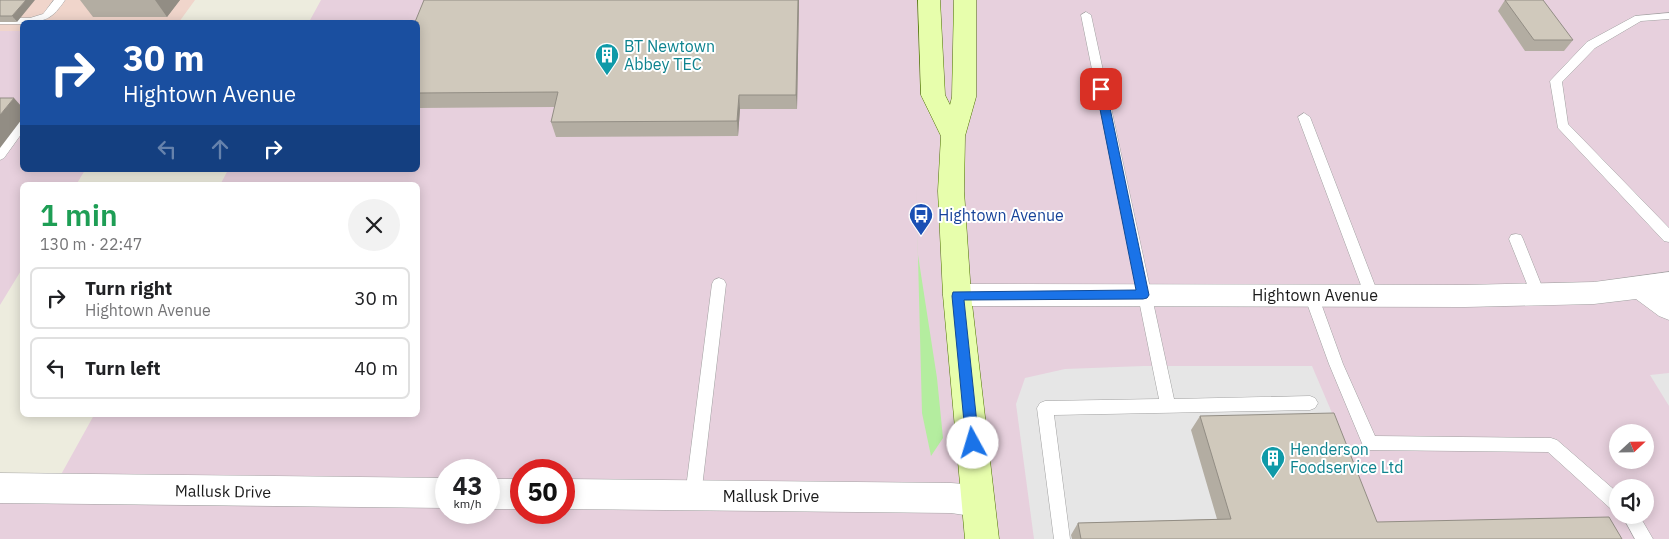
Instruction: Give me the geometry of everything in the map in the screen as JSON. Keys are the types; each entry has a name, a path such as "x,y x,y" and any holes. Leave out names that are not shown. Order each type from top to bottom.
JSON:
{"main road":[{"path":"928,0 933,95 953,136"},
{"path":"965,0 964,97 953,136 952,191 957,296 982,539"}],"street":[{"name":"Hightown Avenue","path":"957,296 1538,294 1594,293 1656,286 1669,308"},
{"name":"Mallusk Drive","path":"0,488 435,493"},
{"name":"Mallusk Drive","path":"575,494 951,498 978,500"}],"lane":[{"path":"34,20 47,16 60,0"},
{"path":"1086,15 1143,295 1168,406"},
{"path":"1669,16 1639,18 1591,45 1556,81 1562,125 1669,237"},
{"path":"0,21 20,21"},
{"path":"1304,117 1372,296"},
{"path":"0,155 20,128"},
{"path":"1516,239 1538,294"},
{"path":"693,496 719,284"},
{"path":"1311,295 1336,364 1370,443 1550,444 1609,496"},
{"path":"1062,539 1044,408 1310,404"},
{"path":"1635,524 1644,539"}],"shaded area":[{"path":"0,0 195,0 180,20 20,20 20,31 0,31"},
{"path":"321,0 1669,0 1669,539 0,539 0,488 53,489 93,417 420,417 420,182 222,182 227,172 420,172 420,20 310,20"},
{"path":"0,31 20,31 20,172 84,172 78,182 20,182 20,272 0,305"},
{"path":"1144,366 1312,366 1338,427 1220,531 1072,539 1034,539 1016,404 1025,378 1065,369"},
{"path":"1669,373 1669,406 1650,375"}],"green space":[{"path":"916,181 918,255 937,378 943,438 931,456 922,413"}],"building":[{"path":"0,0 26,0 12,16 0,16"},
{"name":"BT Newtown Abbey TEC","path":"424,0 798,0 796,95 739,95 737,121 551,122 558,92 420,93 420,20 416,20"},
{"path":"1505,0 1543,0 1573,40 1534,40"},
{"path":"0,98 14,98 0,115"},
{"name":"Henderson Foodservice Ltd","path":"1334,413 1377,522 1609,517 1609,524 1613,524 1622,539 1081,539 1078,523 1231,519 1200,416"}],"place":[{"name":"BT Newtown Abbey TEC","path":"607,76"},
{"name":"Hightown Avenue","path":"921,236"},
{"name":"Henderson Foodservice Ltd","path":"1273,479"}],"route":[{"path":"973,443 957,296 988,294 1143,295 1101,89"}]}
